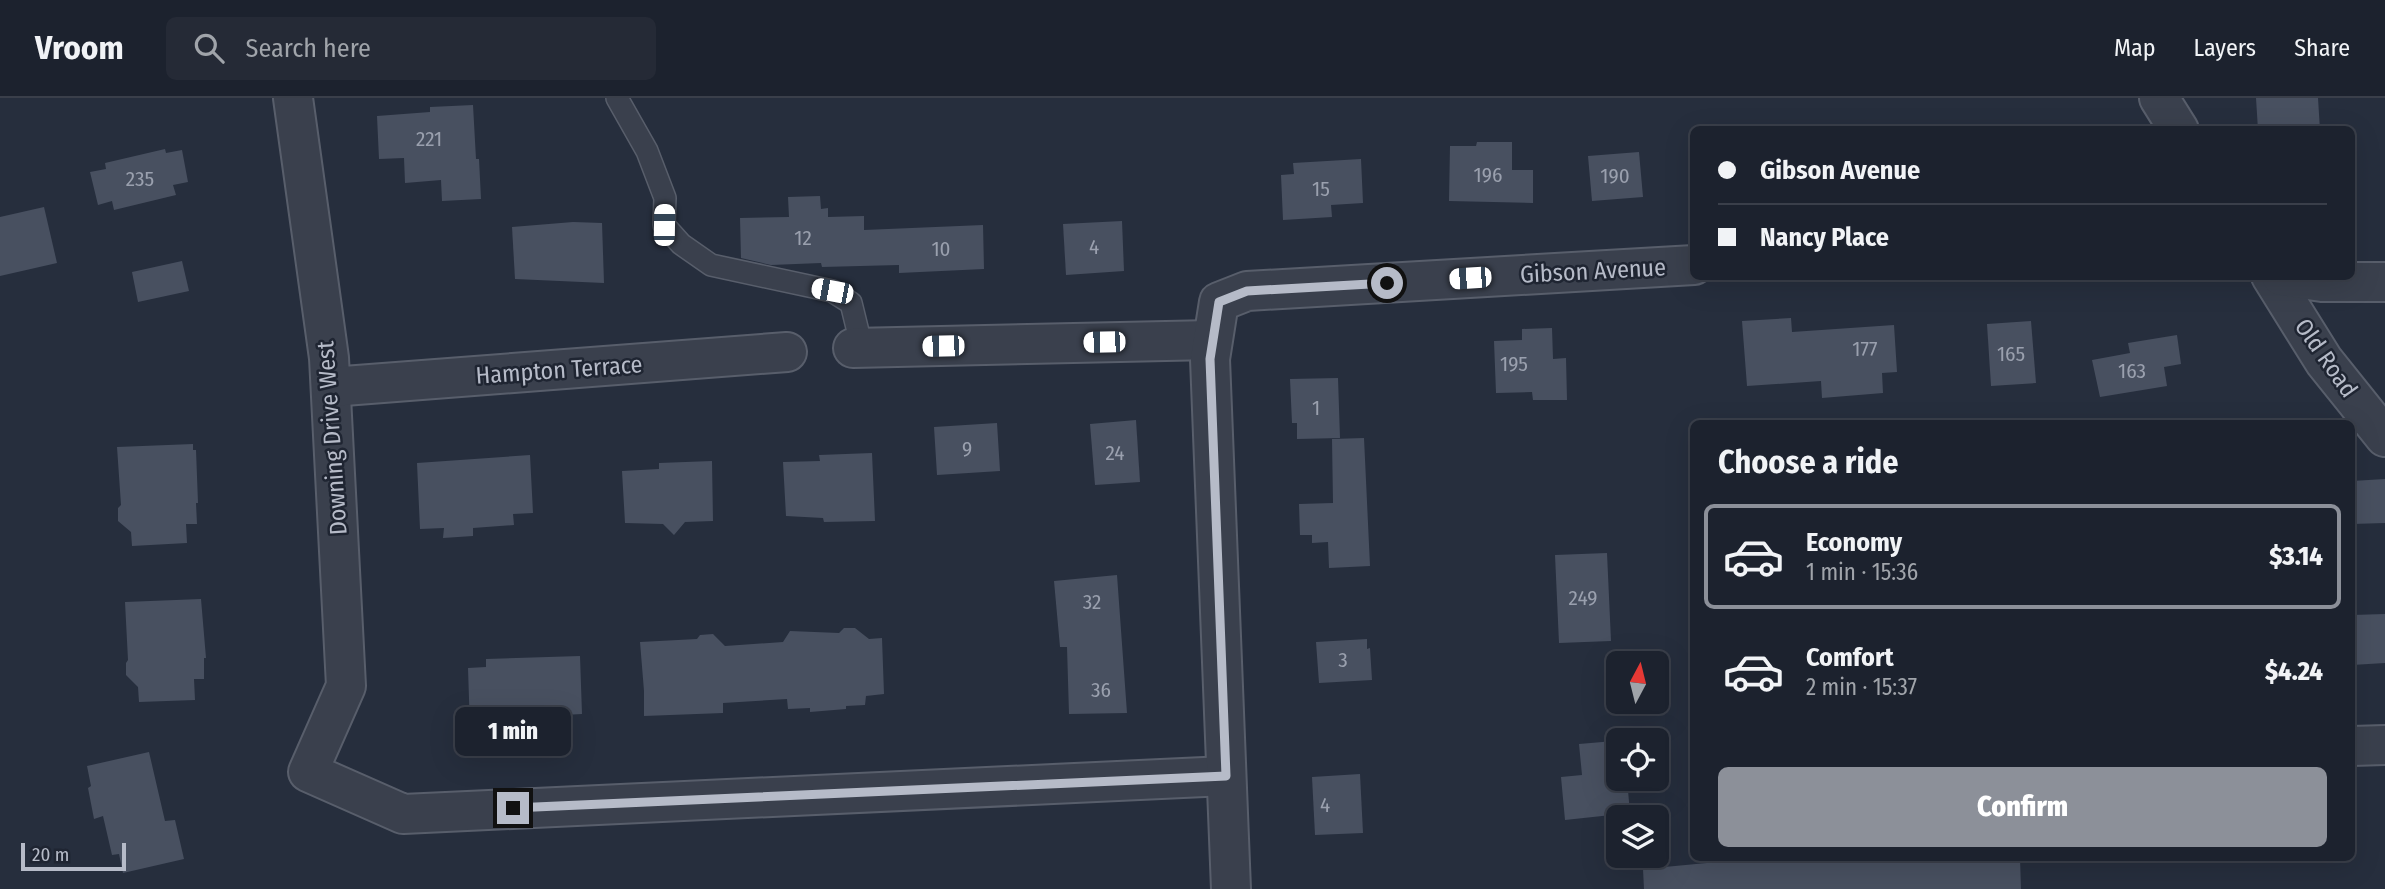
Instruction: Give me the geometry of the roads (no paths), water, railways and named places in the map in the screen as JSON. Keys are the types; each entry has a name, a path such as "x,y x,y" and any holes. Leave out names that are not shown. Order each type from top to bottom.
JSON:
{"street":[{"name":"Downing Drive West","path":"293,98 330,358 346,686 308,772 403,814 1226,776"},
{"path":"2159,98 2176,126"},
{"name":"Gibson Avenue","path":"1212,340 1219,302 1247,291 1690,265"},
{"name":"Old Road","path":"2273,280 2324,361 2385,437"},
{"path":"2308,280 2385,282"},
{"path":"858,348 1212,340 1210,359 1231,889"},
{"name":"Hampton Terrace","path":"331,387 787,352"},
{"path":"2355,746 2385,744"}],"lane":[{"path":"617,98 647,151 665,198 664,225 681,244 711,265 832,291 851,303 858,348"}]}
